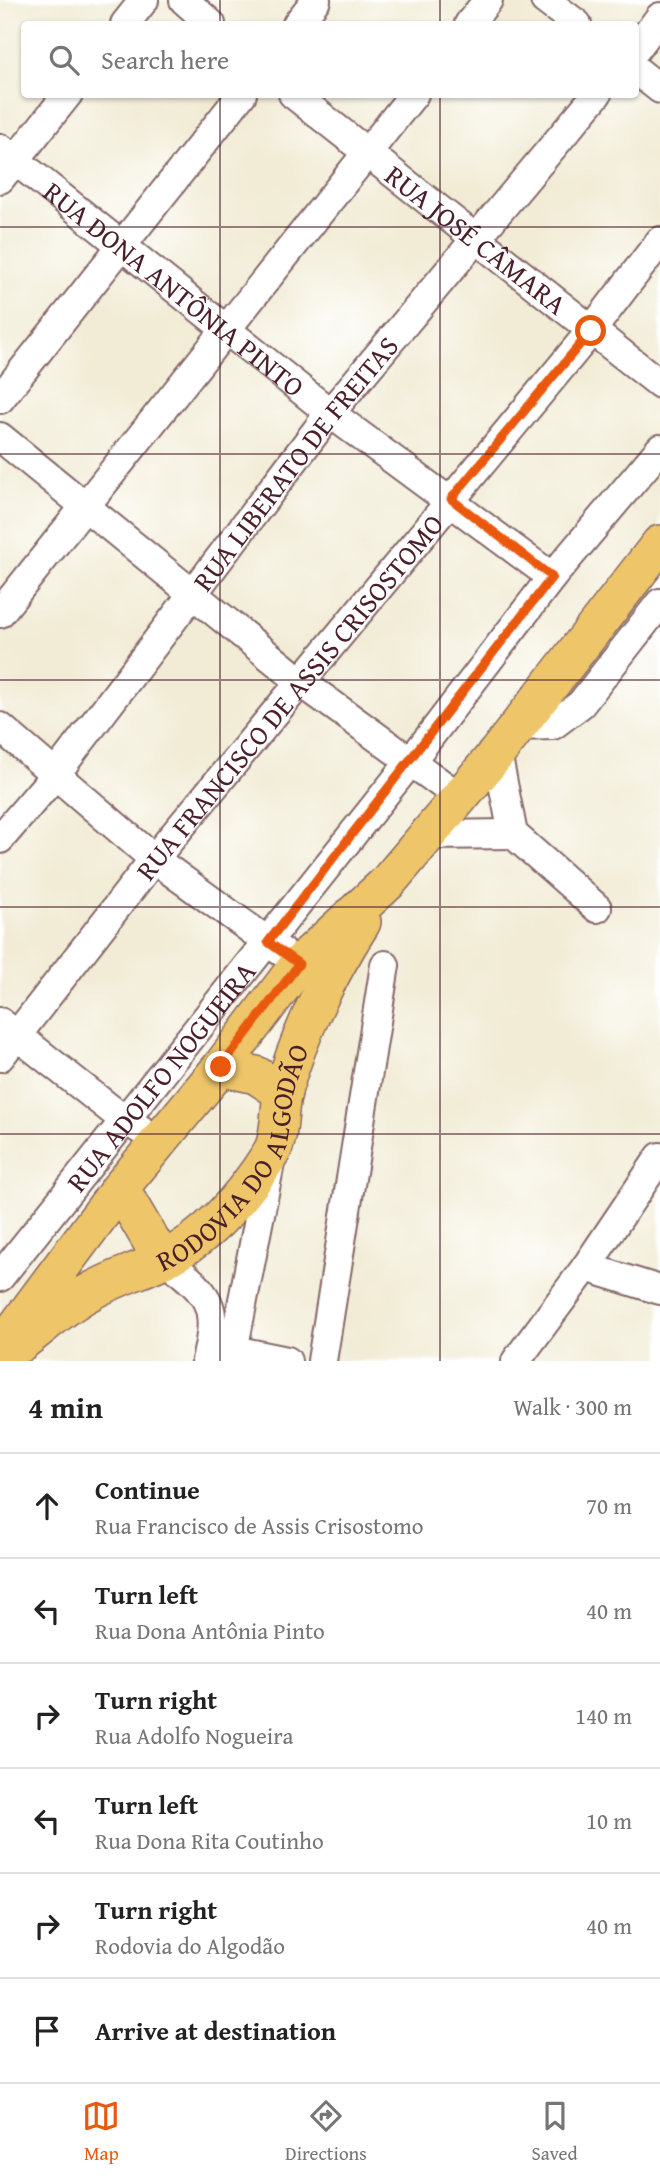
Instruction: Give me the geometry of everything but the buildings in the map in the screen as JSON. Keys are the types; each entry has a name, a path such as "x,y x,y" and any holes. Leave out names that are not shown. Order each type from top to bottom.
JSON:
{"main road":[{"name":"RODOVIA DO ALGODÃO","path":"0,1349 120,1188 221,1067 299,964 387,883 507,740 660,544"},
{"name":"RODOVIA DO ALGODÃO","path":"0,1358 84,1295 120,1275 165,1259 194,1241 220,1217 273,1151 283,1093 320,992 387,883"},
{"path":"221,1067 256,1075 283,1093"},
{"path":"120,1188 145,1232 165,1259"}],"street":[{"path":"127,21 144,0"},
{"path":"184,0 208,21"},
{"path":"299,21 316,0"},
{"path":"471,21 488,0"},
{"path":"545,0 573,21"},
{"path":"639,43 660,17"},
{"path":"639,73 660,89"},
{"path":"5,162 64,98"},
{"path":"0,399 239,98"},
{"name":"RUA JOSÉ CÂMARA","path":"298,98 660,384"},
{"path":"0,613 411,98"},
{"name":"RUA LIBERATO DE FREITAS","path":"0,839 54,775 330,412 594,98"},
{"name":"RUA DONA ANTÔNIA PINTO","path":"5,162 120,245 330,412 451,499 552,577"},
{"name":"RUA FRANCISCO DE ASSIS CRISOSTOMO","path":"0,1057 9,1029 154,859 591,331 660,241"},
{"path":"0,438 83,508 301,682 458,796"},
{"name":"RUA ADOLFO NOGUEIRA","path":"0,1277 123,1119 411,761 552,577 660,449"},
{"path":"513,834 507,740 553,725 581,704 660,603"},
{"path":"0,727 154,859 299,964"},
{"path":"428,835 513,834 597,908"},
{"path":"322,1361 385,965"},
{"path":"9,1029 123,1119 158,1140"},
{"path":"273,1151 233,1356 286,1361"},
{"path":"516,1361 586,1267 660,1157"},
{"path":"165,1259 194,1283 210,1306 214,1328 206,1361"},
{"path":"586,1267 660,1290"}],"route":[{"path":"221,1067 299,964 268,942 552,577 451,499 591,331"}]}
